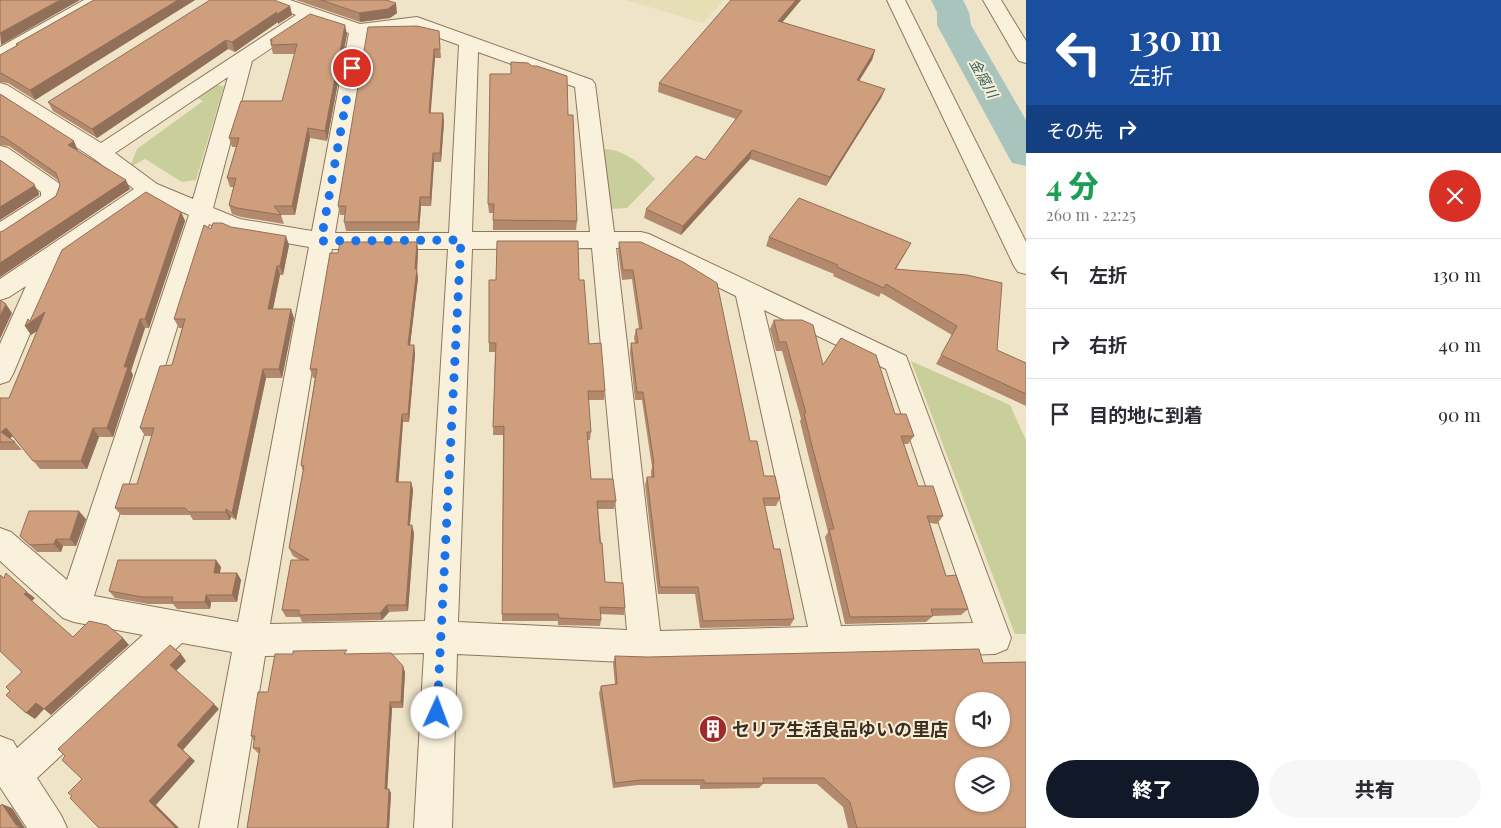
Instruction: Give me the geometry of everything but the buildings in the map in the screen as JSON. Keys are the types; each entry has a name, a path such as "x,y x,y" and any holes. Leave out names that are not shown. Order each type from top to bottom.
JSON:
{"street":[{"path":"0,55 97,0"},
{"path":"274,0 359,30 417,23 585,84 646,647"},
{"path":"896,0 1026,266"},
{"path":"992,0 1026,57"},
{"path":"100,153 310,14"},
{"path":"218,828 359,30"},
{"path":"433,828 440,636 461,240 469,43"},
{"path":"74,607 201,212 243,58"},
{"path":"0,89 43,106 100,153 149,189 235,226 321,241 641,240 897,363 995,638 646,647 440,636 250,640 74,607 0,542"},
{"path":"0,233 52,199 52,188 2,156"},
{"path":"0,291 149,189"},
{"path":"0,374 50,257"},
{"path":"747,291 828,642"},
{"path":"48,828 7,764 177,626"}],"shaded area":[{"path":"626,0 724,0 703,23"}],"green space":[{"path":"217,85 224,86 196,180 182,182 145,159 130,167 137,149 203,101 196,97"},
{"path":"604,149 625,155 638,163 655,179 627,208 610,209"},
{"path":"911,361 1010,405 1026,440 1026,634 1015,634"}],"waterway":[{"name":"金腐川","path":"947,0 953,12 954,25 1026,154"}],"place":[{"name":"セリア生活良品ゆいの里店","path":"713,729"}],"route":[{"path":"352,68 321,241 461,240 437,713"}]}
